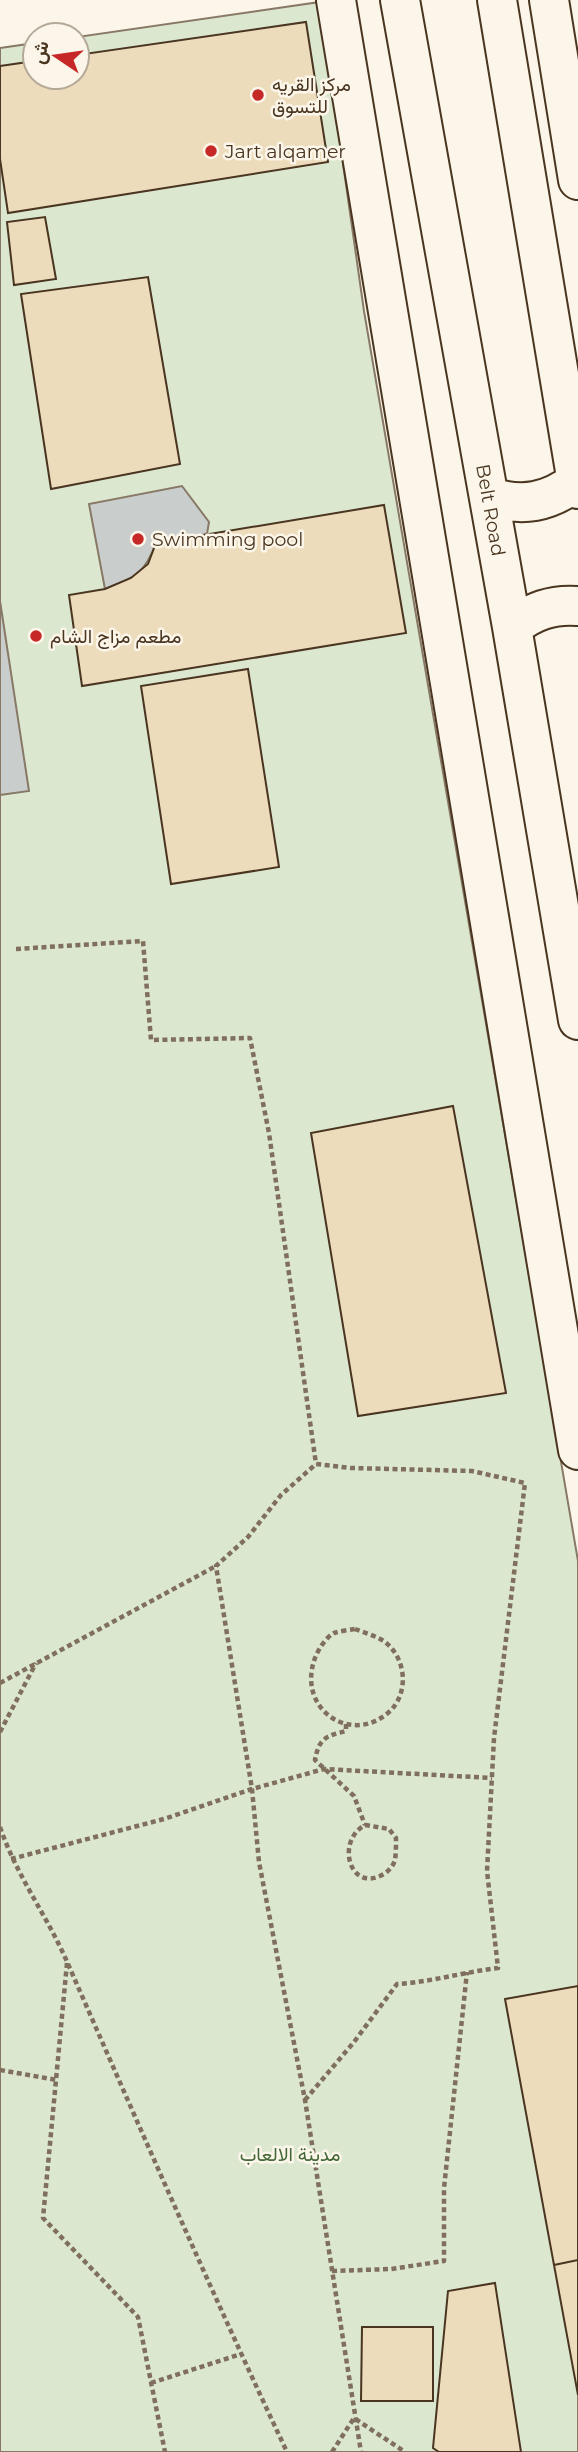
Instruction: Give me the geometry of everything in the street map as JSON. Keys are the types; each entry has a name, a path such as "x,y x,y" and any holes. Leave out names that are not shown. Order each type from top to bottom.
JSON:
{"main road":[{"path":"336,0 573,1392 578,1450"},
{"name":"Belt Road","path":"400,0 512,627 578,1020"},
{"path":"489,496 526,504 544,500 577,485 497,0"},
{"path":"549,0 578,180"},
{"path":"512,627 544,608 578,606"}],"path":[{"path":"16,949 143,941 151,1040 250,1038 269,1133 316,1464"},
{"path":"0,1683 216,1566 248,1537 281,1495 316,1464 351,1468 472,1471 525,1483 494,1738 487,1871 498,1968 467,1972 430,1982 397,1984 354,2042 305,2100"},
{"path":"216,1566 253,1789 259,1862 305,2100 361,2452"},
{"path":"355,1629 384,1641 398,1654 404,1675 395,1707 384,1716 357,1725 346,1724 320,1710 312,1692 311,1671 318,1650 332,1634 355,1629"},
{"path":"0,1732 37,1662"},
{"path":"346,1724 346,1731 328,1736 317,1746 315,1760 354,1796 365,1825"},
{"path":"11,1859 164,1819 324,1769 492,1778"},
{"path":"365,1825 389,1829 396,1838 395,1863 388,1872 376,1878 364,1877 353,1870 348,1860 352,1836 365,1825"},
{"path":"0,1827 11,1859 67,1961 287,2452"},
{"path":"67,1961 43,2218 138,2317 165,2452"},
{"path":"332,2271 391,2269 444,2261 444,2188 467,1972"},
{"path":"0,2070 57,2080"},
{"path":"151,2382 241,2354"},
{"path":"331,2452 354,2418"},
{"path":"354,2418 405,2452"}],"green space":[{"name":"مدينة الالعاب","path":"320,2 364,311 578,1561 578,2452 0,2452 0,48 21,45 21,91 91,91 91,35"}],"shaded area":[{"name":"Swimming pool","path":"182,486 209,522 207,534 156,543 143,568 124,581 105,589 89,504"},
{"path":"0,601 29,791 0,795"}],"building":[{"path":"306,22 328,162 8,213 0,159 0,66 21,63 21,91 91,91 91,53"},
{"path":"45,217 56,279 14,285 7,222"},
{"path":"148,277 180,464 51,489 21,294"},
{"path":"384,505 406,633 82,686 69,595 105,589 131,578 148,564 156,543"},
{"path":"248,669 279,867 171,884 141,686"},
{"path":"453,1106 506,1393 358,1416 311,1133"},
{"path":"578,1986 578,2260 554,2265 505,1999"},
{"path":"578,2260 578,2395 554,2265"},
{"path":"495,2283 521,2452 439,2452 433,2448 448,2291"},
{"path":"362,2327 433,2327 433,2401 361,2401"}],"place":[{"name":"مركز القريه للتسوق","path":"258,95"},
{"name":"Jart alqamer","path":"211,151"},
{"name":"Swimming pool","path":"138,539"},
{"name":"مطعم مزاج الشام","path":"36,636"}]}
